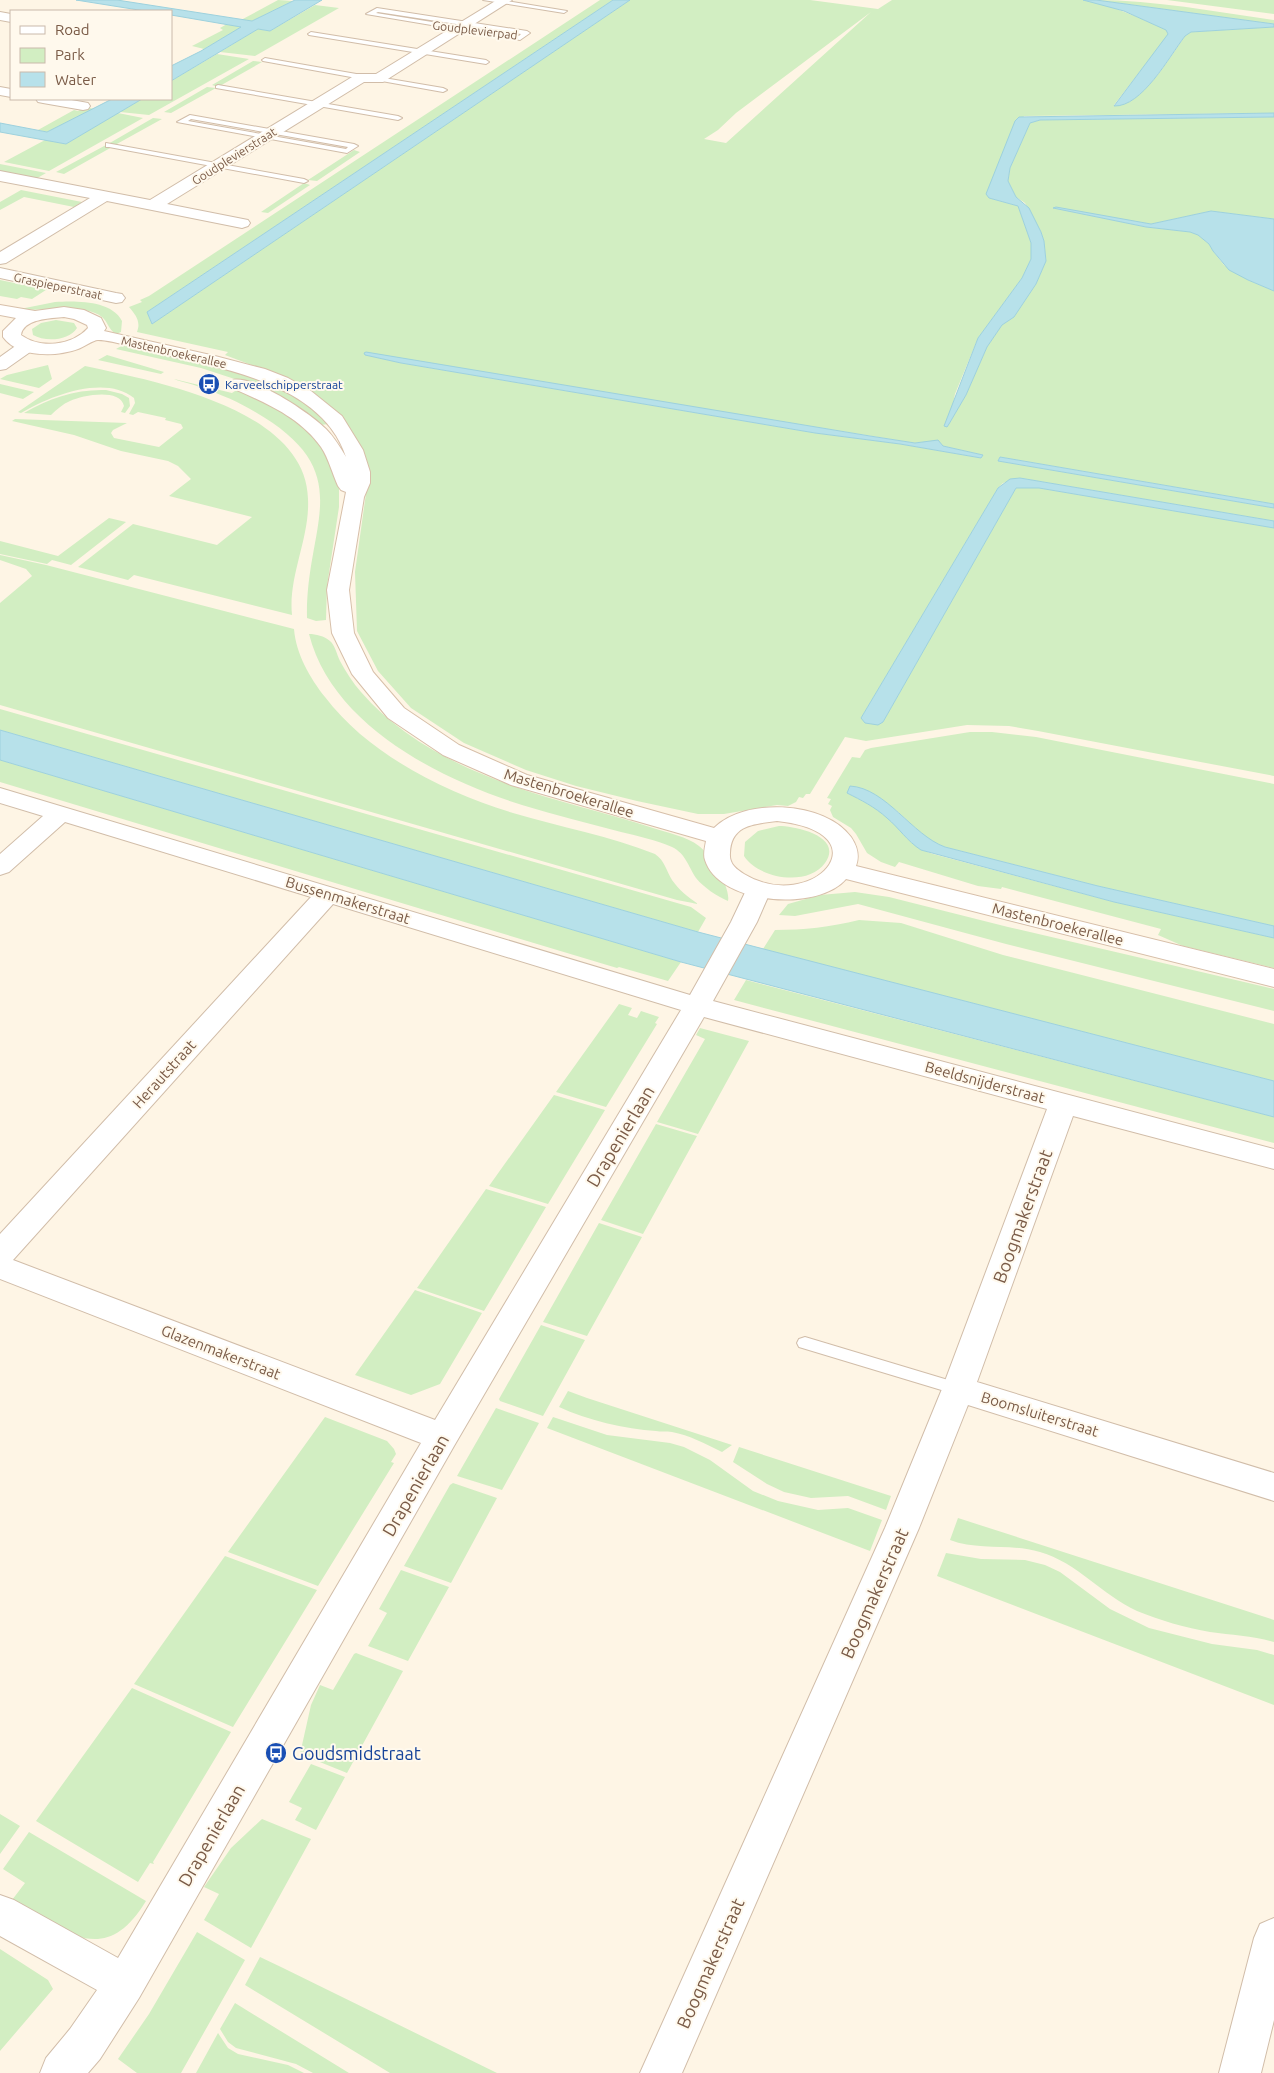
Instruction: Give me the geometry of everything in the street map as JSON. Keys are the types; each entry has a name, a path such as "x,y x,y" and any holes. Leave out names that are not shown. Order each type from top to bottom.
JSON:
{"street":[{"path":"362,77 378,79 504,1"},
{"name":"Goudplevierstraat","path":"152,206 362,77"},
{"path":"49,100 83,106"},
{"path":"0,176 242,223"},
{"path":"6,194 29,182"},
{"path":"0,259 105,196"},
{"name":"Graspieperstraat","path":"0,273 116,298"},
{"path":"0,310 35,316"},
{"path":"56,313 78,314 95,322 97,328 94,334 74,344 50,348 27,346 17,342 6,329 35,316 56,313"},
{"name":"Mastenbroekerallee","path":"94,334 239,367 282,382 304,395 334,420 354,450 360,472 360,483 354,497 338,590 343,633 363,674 396,713 451,750 519,780 720,837"},
{"name":"Mastenbroekerallee","path":"74,344 209,374 238,384 276,401 313,428 327,443 338,460 354,497"},
{"path":"0,365 27,346"},
{"name":"Bussenmakerstraat","path":"0,795 697,1006"},
{"path":"0,867 61,813"},
{"path":"768,815 796,815 828,827 839,837 845,848 846,859 842,870 831,880 816,888 784,893 758,890 740,883 726,873 718,861 715,849 720,837 729,828 742,820 768,815"},
{"name":"Mastenbroekerallee","path":"842,870 1274,978"},
{"name":"Drapenierlaan","path":"61,2073 85,2044 125,1984 442,1437 697,1006 738,932 758,890"},
{"name":"Herautstraat","path":"0,1254 328,894"},
{"name":"Beeldsnijderstraat","path":"697,1006 1274,1159"},
{"name":"Boogmakerstraat","path":"661,2073 902,1528 958,1389 1063,1103"},
{"name":"Glazenmakerstraat","path":"0,1267 442,1437"},
{"name":"Boomsluiterstraat","path":"958,1389 1274,1487"},
{"path":"0,1914 125,1984"},
{"path":"1240,2073 1274,1938"}],"lane":[{"path":"486,0 504,1 564,12"},
{"name":"Goudplevierpad","path":"463,26 369,14 377,10 463,26 520,38 527,33 463,26"},
{"path":"311,34 486,62"},
{"path":"265,60 362,77"},
{"path":"378,79 443,90"},
{"path":"218,88 398,118"},
{"path":"268,134 181,122 190,117 268,134 346,151 354,146 268,134"},
{"path":"109,145 304,181"},
{"name":"Boomsluiterstraat","path":"805,1343 958,1389"}],"green space":[{"path":"278,0 293,1 252,21 241,20"},
{"path":"600,0 613,0 147,312 152,324 630,0 810,0 878,9 892,0 1083,0 1094,2 1126,12 1167,30 1168,35 1114,105 1124,104 1134,99 1144,90 1154,80 1185,36 1191,32 1274,27 1274,113 1024,116 989,198 1018,206 1031,243 1031,259 1022,278 978,338 955,394 949,424 966,395 987,347 1002,325 1014,317 1036,284 1046,261 1041,232 1025,203 1016,197 1008,181 1010,168 1030,123 1040,120 1274,117 1274,219 1211,211 1151,224 1054,208 1146,227 1190,232 1198,235 1209,244 1224,265 1248,280 1274,291 1274,504 1000,457 998,461 1274,508 1274,521 1020,478 1003,483 998,488 861,718 883,722 1016,488 1039,488 1274,528 1274,776 1009,726 967,725 866,741 845,737 810,794 806,794 803,798 799,797 796,802 788,806 777,805 724,814 698,814 637,801 576,786 526,770 464,743 411,708 378,671 357,631 355,572 368,479 363,450 342,420 273,373 225,355 228,352 137,332 137,319 129,307 142,302 140,300 149,296","holes":["871,12 726,143 704,139 718,130 736,113","365,355 915,443 938,442 943,446 983,455 981,458 900,444 815,433 401,363"]},
{"path":"1096,0 1141,2 1185,7 1274,20 1274,24"},
{"path":"1167,0 1274,0 1274,14"},
{"path":"315,5 339,8 255,56 220,52 258,29 270,31"},
{"path":"227,24 242,27 204,49 192,46 223,30 220,28"},
{"path":"217,54 249,59 149,115 120,112 140,100 172,100 172,80"},
{"path":"253,61 262,62 218,87 212,85"},
{"path":"207,87 216,88 171,113 164,112"},
{"path":"86,107 94,109 47,132 38,130 74,110 78,111"},
{"path":"118,113 143,118 49,171 4,162 45,140 66,144"},
{"path":"153,118 162,119 115,145 108,144"},
{"path":"106,145 112,147 64,174 56,172"},
{"path":"354,150 360,152 317,181 308,180"},
{"path":"0,164 46,173 34,180 0,173"},
{"path":"304,183 310,185 268,213 261,212"},
{"path":"21,190 82,202 74,207 24,197 0,210 0,202"},
{"path":"0,280 43,289 49,288 32,299 21,297 17,299 0,296"},
{"path":"55,302 83,302 102,305 117,314 122,321 121,332 116,334 102,317 84,310 20,309"},
{"path":"56,320 74,323 77,328 63,338 44,339 33,335 32,329 41,323"},
{"path":"125,344 206,361 261,378 286,390 309,405 328,424 321,425 253,385 201,368 116,349"},
{"path":"107,355 164,372 161,374 98,360"},
{"path":"48,365 52,379 39,388 0,379 7,375"},
{"path":"85,366 148,380 221,404 254,421 282,442 301,468 308,499 306,528 293,586 292,615 134,575 128,580 78,567 133,524 217,545 252,517 169,496 191,479 178,466 168,461 121,451 74,435 12,421 15,419 127,423 113,430 111,433 114,438 159,447 183,428 181,424 165,420 166,418 138,412 133,415 129,414 135,403 134,398 122,391 108,388 77,390 61,394 21,413 18,412"},
{"path":"174,379 232,393 238,389 287,414 308,430 328,456 339,485 339,507 327,586 326,620 316,621 307,618 309,584 320,501 317,478 306,455 285,432 250,409 216,393"},
{"path":"0,384 34,392 23,399 0,393"},
{"path":"106,390 129,398 130,406 125,413 121,412 124,406 121,400 109,395 100,394 70,401 51,415 24,413 43,403 74,393"},
{"path":"109,518 126,522 71,565 52,560 47,564 0,554 0,541 58,556"},
{"path":"0,555 46,565 294,629 301,656 319,690 343,718 363,737 386,754 435,782 487,804 513,813 620,842 655,854 678,887 698,904 677,900 0,705 0,603 32,576 26,569 0,560"},
{"path":"309,634 320,636 330,641 352,681 361,692 392,722 428,747 468,768 526,790 635,822 688,840 704,850 714,863 726,888 728,901 719,897 699,882 684,857 672,847 647,838 534,809 490,794 424,763 393,744 365,721 340,695 321,666"},
{"path":"0,709 691,907 706,918 698,932 0,730"},
{"path":"970,732 992,732 1036,737 1274,784 1274,926 1098,886 945,847 923,835 896,810 847,793 862,800 884,815 911,842 933,854 1114,902 1274,938 1274,968 1183,946 1158,935 1161,929 1002,887 1001,889 978,886 899,862 895,867 881,862 867,853 851,828 833,817 830,810 832,806 828,804 831,799 827,798 852,757 860,758 865,750 871,748"},
{"path":"0,760 681,962 668,981 617,968 0,782"},
{"path":"779,826 796,828 815,834 823,839 828,846 829,854 825,863 817,871 796,877 772,875 751,864 744,856 745,842 758,831"},
{"path":"855,892 889,897 1008,927 1274,989 1274,1011 1006,944 858,904 795,916 779,915 788,904 820,895"},
{"path":"859,920 901,923 1003,955 1274,1024 1274,1081 763,949 775,930 817,928"},
{"path":"746,980 1274,1117 1274,1143 734,1000"},
{"path":"619,1004 632,1008 628,1015 637,1018 641,1011 659,1017 655,1023 657,1024 606,1107 556,1092"},
{"path":"700,1028 749,1041 698,1134 657,1122 705,1039 696,1035"},
{"path":"554,1095 605,1110 548,1204 489,1186"},
{"path":"656,1124 697,1136 643,1234 601,1220"},
{"path":"486,1189 546,1207 484,1311 417,1288"},
{"path":"599,1223 642,1237 587,1336 543,1322"},
{"path":"415,1290 482,1313 440,1384 411,1395 355,1375"},
{"path":"541,1325 585,1340 543,1416 500,1401 499,1399"},
{"path":"568,1391 732,1445 722,1452 678,1433 632,1428 582,1416 559,1407"},
{"path":"496,1408 539,1423 502,1490 457,1476"},
{"path":"325,1417 387,1441 396,1454 391,1462 394,1463 318,1586 228,1552"},
{"path":"553,1417 607,1435 670,1443 684,1447 710,1460 753,1491 778,1501 818,1510 848,1508 882,1520 870,1551 547,1428"},
{"path":"739,1447 891,1496 886,1510 848,1496 811,1498 784,1492 767,1484 733,1462"},
{"path":"453,1483 497,1498 451,1583 404,1566 450,1485"},
{"path":"958,1518 1274,1620 1274,1642 1201,1630 1137,1611 1112,1597 1078,1571 1054,1557 1040,1552 1029,1549 972,1545 950,1540"},
{"path":"946,1553 981,1559 1025,1560 1045,1565 1060,1572 1110,1609 1149,1628 1212,1644 1257,1650 1274,1655 1274,1705 937,1576"},
{"path":"225,1556 317,1590 233,1727 134,1684"},
{"path":"401,1570 449,1587 408,1661 368,1646 387,1613 379,1609"},
{"path":"356,1653 403,1671 347,1773 300,1754 311,1705 320,1685 333,1690"},
{"path":"132,1688 231,1732 153,1862 154,1864 150,1863 138,1882 36,1821"},
{"path":"311,1764 345,1777 316,1830 295,1820 302,1808 289,1802"},
{"path":"0,1814 20,1826 0,1854"},
{"path":"262,1819 311,1839 251,1948 204,1920 219,1894 204,1887 231,1848"},
{"path":"29,1832 146,1901 130,1922 115,1934 99,1939 83,1938 49,1923 12,1900 25,1883 3,1869"},
{"path":"197,1932 245,1960 181,2073 137,2073 118,2059 149,2014"},
{"path":"0,1949 48,1980 53,1989 0,2051"},
{"path":"260,1957 497,2073 390,2073 245,1985"},
{"path":"235,2003 349,2073 313,2073 296,2064 236,2048 228,2042 220,2029"},
{"path":"218,2033 228,2048 238,2054 288,2065 304,2073 196,2073"}],"water":[{"path":"76,0 117,0 252,21 295,0 322,0 270,31 258,29 172,80 172,66 241,27 172,15 172,10 139,10"},
{"path":"613,0 630,0 152,324 147,312"},
{"path":"1083,0 1096,0 1274,24 1274,27 1191,32 1185,36 1145,90 1124,104 1114,106 1168,34 1166,30 1124,11"},
{"path":"110,100 140,100 66,144 0,132 0,123 47,132"},
{"path":"1274,113 1274,117 1040,120 1030,123 1010,168 1008,181 1016,197 1029,208 1041,232 1046,261 1036,284 1014,317 1002,325 987,347 966,395 947,427 944,426 978,338 1022,278 1031,259 1031,243 1018,206 989,198 986,194 1015,121 1019,117"},
{"path":"1053,208 1151,224 1211,211 1274,219 1274,291 1229,270 1209,244 1198,235 1190,232 1146,227"},
{"path":"364,353 915,443 938,440 943,446 983,455 981,458 900,444 815,433 401,363 365,355"},
{"path":"1000,457 1274,504 1274,508 998,461"},
{"path":"1020,478 1274,521 1274,528 1039,488 1016,488 883,722 878,725 865,723 861,718 998,488 1010,479"},
{"path":"0,730 698,932 1274,1081 1274,1117 681,962 0,760"},
{"path":"850,786 863,789 875,795 921,833 945,847 1098,886 1274,926 1274,938 1114,902 921,850 911,843 882,814 847,793"}],"place":[{"name":"Karveelschipperstraat","path":"209,384"},
{"name":"Goudsmidstraat","path":"276,1753"}]}
